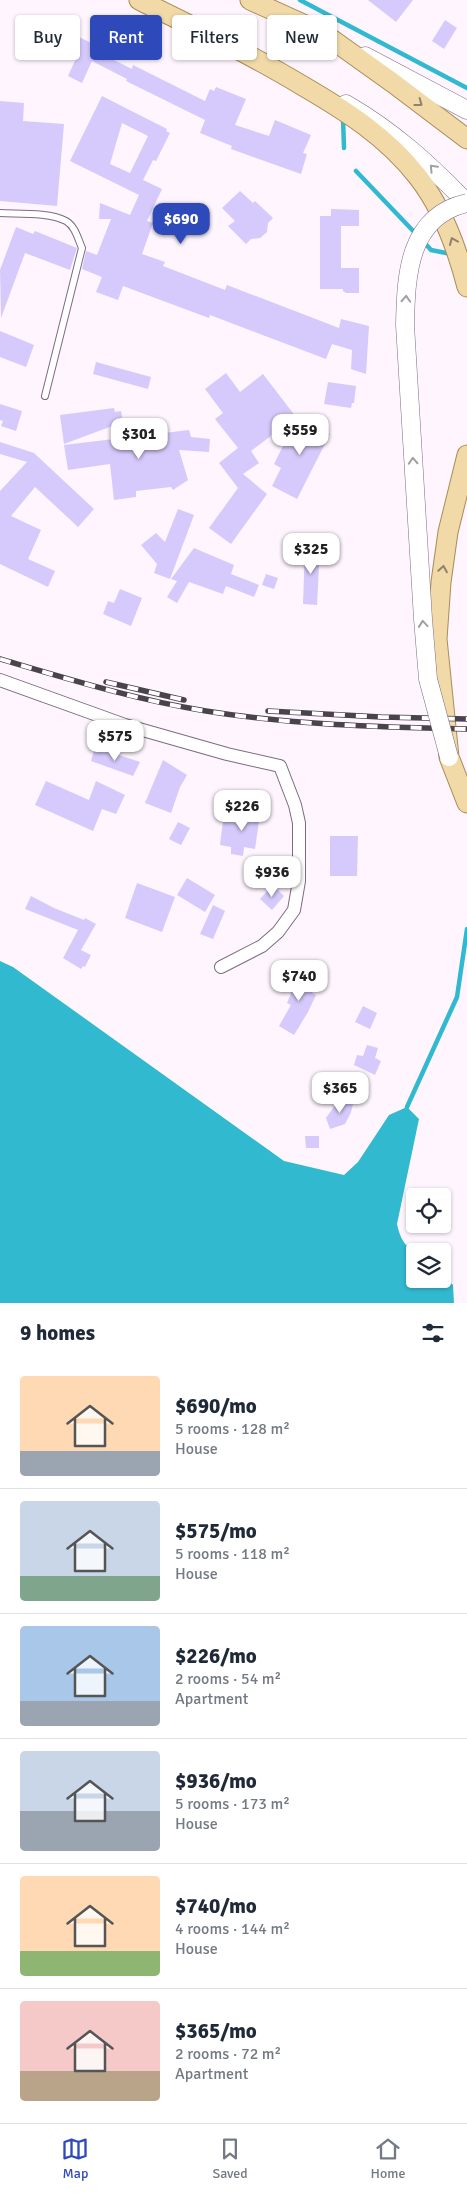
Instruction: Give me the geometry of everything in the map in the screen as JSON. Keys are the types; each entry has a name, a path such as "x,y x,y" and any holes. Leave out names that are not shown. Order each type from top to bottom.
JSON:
{"main road":[{"path":"138,0 172,17"},
{"path":"250,0 283,15"},
{"path":"337,40 467,110"},
{"path":"337,43 467,139"},
{"path":"257,58 324,91 375,121 426,161 467,203"},
{"path":"257,59 344,110 383,139 418,178 436,206 454,242 467,287"},
{"path":"467,203 458,205 439,216 427,226 414,247 406,294 405,325 427,669 448,757 467,803"},
{"path":"448,757 437,639 440,592 448,532 467,455"}],"street":[{"path":"0,680 125,725 227,754 280,766 295,805 299,823 299,881 294,910 278,932 262,946 221,967"}],"lane":[{"path":"0,213 52,216 67,222 74,230 82,248 45,396"}],"water":[{"path":"0,961 13,967 284,1161 344,1175 358,1162 389,1115 407,1107 419,1119 397,1224 406,1245 406,1288 451,1288 451,1283 453,1285 454,1303 0,1303"}],"building":[{"path":"368,0 413,0 396,22"},
{"path":"445,20 457,28 444,49 432,41"},
{"path":"80,38 90,42 90,60 114,60 132,69 133,65 205,101 210,89 214,91 216,87 246,99 235,125 269,136 275,120 311,135 303,153 307,154 301,174 231,149 232,146 200,133 205,120 126,81 127,79 92,61 82,83 68,76 75,60 80,60"},
{"path":"102,96 167,129 166,131 170,133 156,161 153,160 143,180 162,189 147,221 153,223 142,254 165,262 163,266 225,290 227,285 339,328 341,319 369,326 366,374 351,369 352,350 332,344 326,359 210,315 209,318 123,286 118,300 96,292 102,277 82,269 86,251 97,255 111,219 99,219 100,203 130,215 139,195 70,161","holes":["122,123 148,136 130,173 110,164"]},
{"path":"0,101 24,103 23,121 64,124 57,206 0,201"},
{"path":"240,191 253,203 255,201 273,218 268,223 267,232 260,238 251,239 246,244 228,226 235,221 222,208"},
{"path":"331,209 359,210 359,226 341,226 341,268 359,268 359,293 346,293 343,289 320,289 320,216 331,216"},
{"path":"16,227 33,234 35,231 77,248 70,270 25,253 1,318 0,270"},
{"path":"0,331 34,345 26,367 0,357"},
{"path":"96,362 151,377 148,389 93,374"},
{"path":"226,373 240,392 263,374 296,417 251,451 259,463 243,474 267,494 231,544 209,528 238,488 219,463 238,448 215,419 223,413 205,389"},
{"path":"328,382 356,386 354,403 352,403 351,408 324,404"},
{"path":"0,404 22,411 16,431 1,426 3,421 0,420"},
{"path":"114,408 115,412 121,411 123,422 64,444 60,415"},
{"path":"303,416 326,427 324,431 330,434 297,499 272,486 281,468 274,464 297,418 300,423"},
{"path":"189,430 191,437 210,439 209,452 179,450 188,480 173,490 171,487 136,491 136,497 114,500 110,464 68,470 64,445"},
{"path":"0,442 34,453 94,509 78,527 35,487 11,516 41,530 28,559 55,571 48,587 0,564 0,491 27,462 0,454"},
{"path":"178,509 194,515 170,579 154,573 157,564 141,545 156,533 165,542"},
{"path":"305,546 320,547 317,605 303,604"},
{"path":"194,548 234,565 231,574 259,585 254,597 226,586 223,594 189,582 177,603 167,597 177,581 171,579"},
{"path":"266,574 278,578 274,589 262,585"},
{"path":"120,589 142,598 131,626 103,614 108,601 114,603"},
{"path":"95,747 140,762 133,776 91,761"},
{"path":"163,760 187,775 180,787 171,813 145,803"},
{"path":"46,781 89,800 96,781 125,795 116,814 102,809 93,831 35,805"},
{"path":"247,805 261,807 255,849 244,847 243,856 231,854 231,847 220,845 223,821 244,824"},
{"path":"178,822 190,828 181,845 169,839"},
{"path":"330,836 358,836 357,876 330,876"},
{"path":"187,878 215,895 205,912 177,895"},
{"path":"137,883 175,897 162,932 125,918"},
{"path":"273,885 284,896 272,910 260,899"},
{"path":"31,896 54,908 84,920 85,918 96,924 81,950 91,955 85,967 83,966 81,969 63,958 78,930 25,909"},
{"path":"213,905 225,911 213,939 200,934"},
{"path":"305,960 310,985 314,988 312,993 316,995 294,1035 279,1026 291,1005 287,1003"},
{"path":"363,1006 377,1013 370,1029 355,1022"},
{"path":"367,1045 378,1048 375,1058 381,1061 375,1075 354,1065 357,1055 363,1056"},
{"path":"340,1098 353,1104 351,1112 345,1124 330,1129 326,1118"},
{"path":"305,1136 319,1136 319,1148 306,1148"}],"waterway":[{"path":"300,0 467,88"},
{"path":"343,118 344,148"},
{"path":"356,171 417,235"},
{"path":"423,241 431,250 451,254"},
{"path":"407,1107 457,997 467,929"}],"railway":[{"path":"0,659 128,695 238,716 369,726 467,729"},
{"path":"106,682 184,700"},
{"path":"268,711 467,719"}]}
